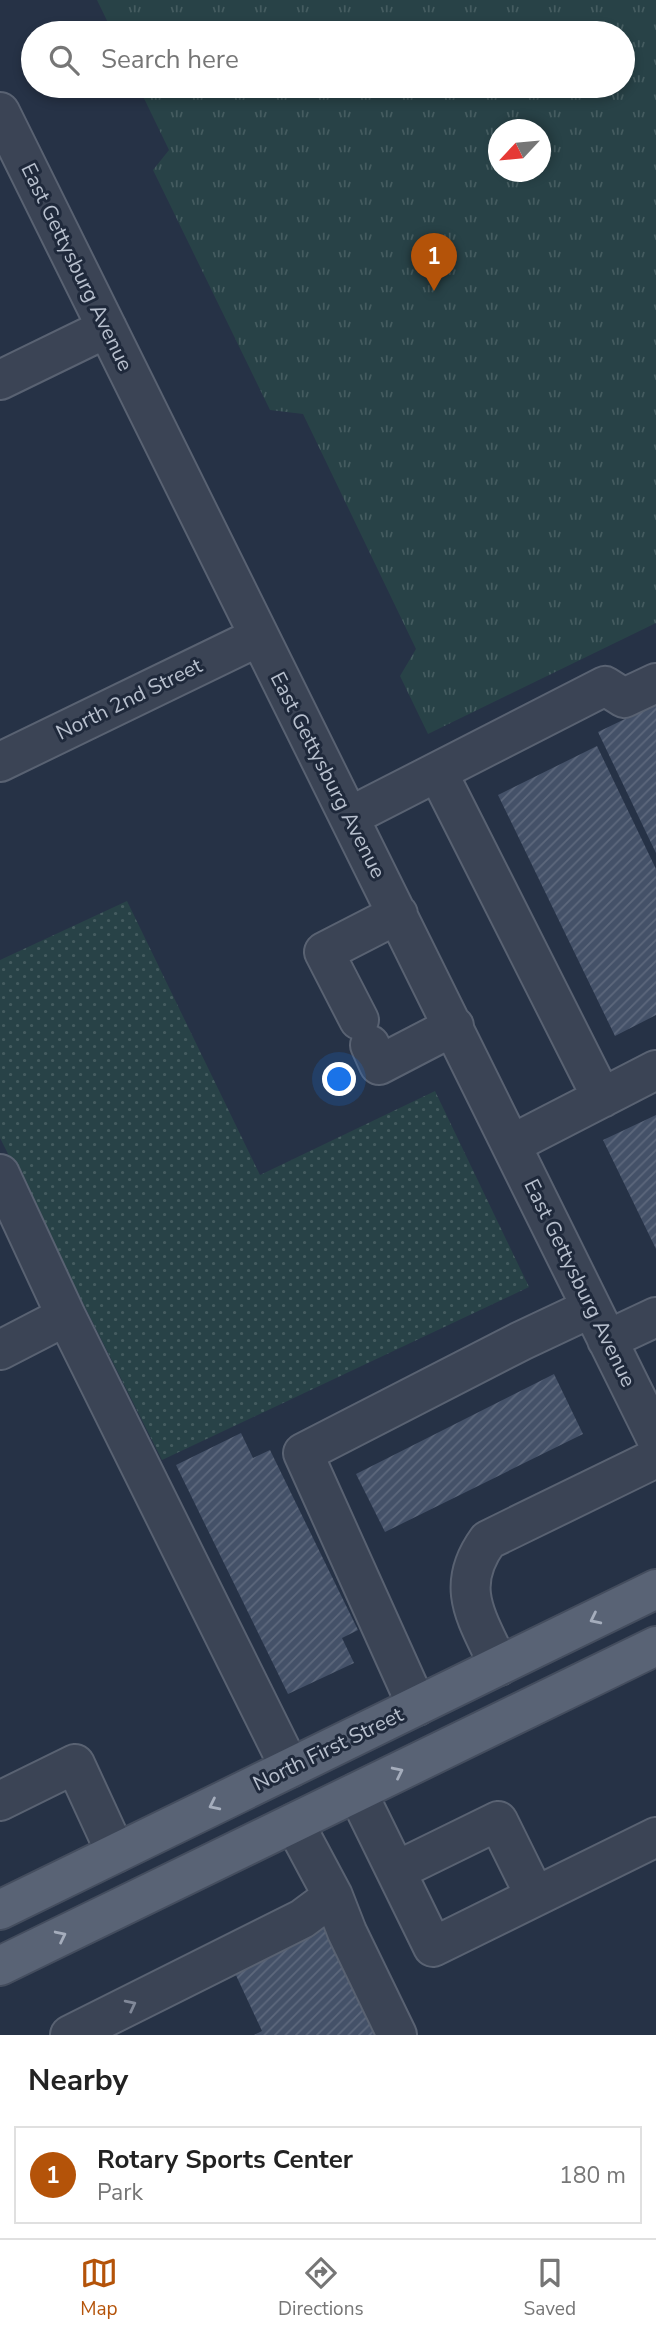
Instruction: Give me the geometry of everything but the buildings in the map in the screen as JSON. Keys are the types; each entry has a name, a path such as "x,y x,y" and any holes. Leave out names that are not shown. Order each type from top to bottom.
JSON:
{"main road":[{"name":"North First Street","path":"0,1910 656,1589"},
{"path":"0,1966 656,1646"}],"street":[{"name":"East Gettysburg Avenue","path":"0,112 656,1438"},
{"path":"0,380 107,328"},
{"name":"North 2nd Street","path":"0,762 258,637"},
{"path":"349,817 605,686 624,698 656,682"},
{"path":"438,773 602,1098"},
{"path":"398,914 324,952 379,1065 454,1027"},
{"path":"512,1144 656,1070"},
{"path":"0,1174 66,1316 289,1768"},
{"path":"0,1350 66,1316"},
{"path":"417,1706 303,1452 521,1341 599,1324 656,1317"},
{"path":"499,1666 471,1604 470,1579 475,1557 488,1540 656,1458"},
{"path":"0,1801 75,1764 116,1853"},
{"path":"357,1792 433,1947 656,1837"},
{"path":"396,1871 498,1821 534,1896"},
{"path":"294,1823 333,1896 397,2035"},
{"path":"70,2035 302,1919 333,1896"}],"green space":[{"path":"97,0 656,0 656,623 428,734 400,676 416,649 303,414 270,410 153,170 169,150 144,98 635,98 635,21 107,21"},
{"path":"127,901 260,1175 435,1091 529,1287 162,1460 0,1138 0,960"}],"place":[{"name":"Rotary Sports Center","path":"434,291"}]}
